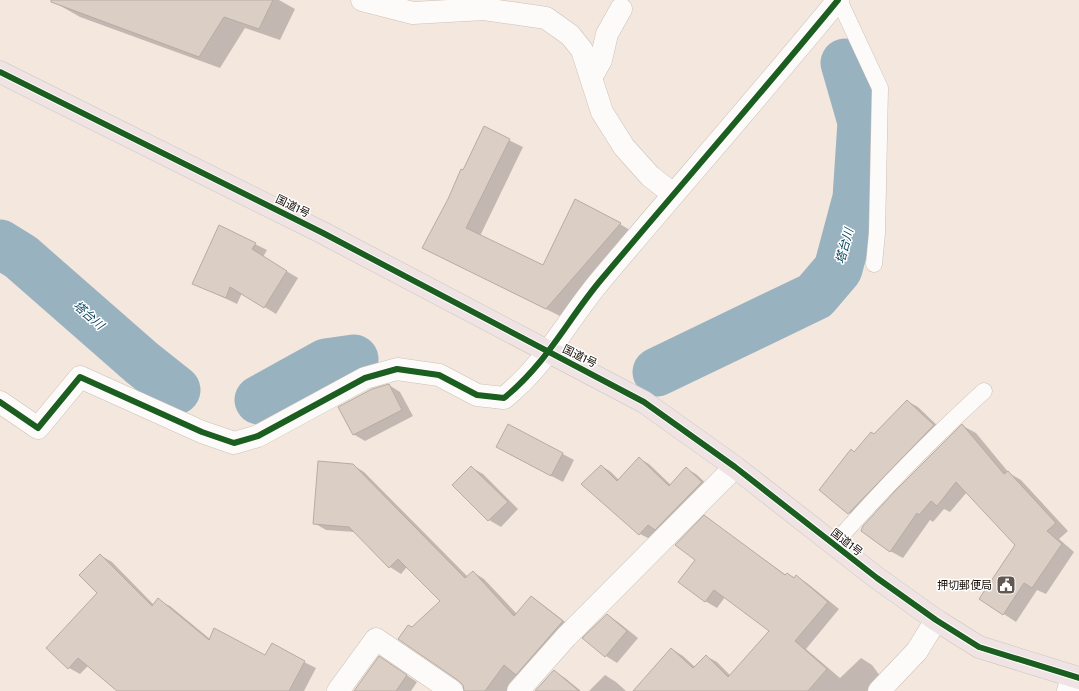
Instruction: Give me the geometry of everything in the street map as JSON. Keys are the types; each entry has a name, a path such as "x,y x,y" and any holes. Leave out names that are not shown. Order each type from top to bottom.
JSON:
{"highway":[{"name":"国道1号","path":"0,72 323,233 550,352 601,377 644,402 735,467 834,544 936,620 980,647 1073,682"}],"street":[{"path":"362,0 413,12 484,9 546,18 570,35 582,50 592,76 602,112 624,147 650,176 673,194"},
{"path":"0,402 38,428 80,377 202,432 234,444 258,436 365,378 397,369 439,375 477,395 504,398 520,385 550,352 594,289 839,0"},
{"path":"592,76 601,60 607,34 621,9"},
{"path":"518,691 566,637 623,578 735,467"},
{"path":"879,691 917,651 936,620"},
{"path":"338,691 376,639 452,691"}],"lane":[{"path":"839,0 880,88 877,234 874,264"},
{"path":"834,544 877,495 940,431 984,391"}],"building":[{"path":"51,0 273,0 259,29 224,17 199,57 51,2"},
{"path":"484,126 510,139 466,228 543,265 575,199 621,223 546,309 422,248 448,199 461,169 463,170"},
{"path":"219,225 256,243 252,249 287,271 264,308 230,287 226,298 192,284"},
{"path":"389,384 402,410 353,435 338,407 372,389"},
{"path":"907,400 934,425 848,514 819,490 851,449 854,452 871,432 874,434"},
{"path":"508,424 563,453 551,476 496,447"},
{"path":"962,424 1004,474 1008,471 1056,523 1047,531 1062,544 1032,588 1024,583 1003,615 979,599 1015,545 956,482 937,506 931,501 919,515 917,513 890,552 861,531 863,526 895,491"},
{"path":"639,457 669,486 686,467 702,482 655,530 648,525 639,535 581,484 601,465 617,481"},
{"path":"318,461 353,464 465,578 473,571 514,616 531,596 563,621 516,675 504,665 485,691 464,691 463,685 459,681 398,639 408,625 412,627 440,601 398,559 389,568 349,527 313,524"},
{"path":"471,466 508,502 488,521 452,485"},
{"path":"704,515 785,575 787,573 794,578 796,575 828,602 795,641 827,669 808,691 633,691 671,648 693,668 706,655 728,677 769,631 714,590 705,602 678,582 695,560 675,545"},
{"path":"100,554 152,606 158,598 209,640 214,628 265,655 272,643 305,661 289,691 117,691 78,658 68,669 46,648 97,593 79,575"},
{"path":"607,614 627,631 605,657 582,638"},
{"path":"379,656 407,675 396,691 354,691"},
{"path":"554,670 579,691 535,691"}],"waterway":[{"name":"塔台川","path":"657,372 815,296 838,269 857,198 862,122 845,63"},
{"name":"塔台川","path":"0,244 21,257 142,363 176,390"},
{"name":"塔台川","path":"259,400 326,363 354,359"}],"cycle path":[{"path":"0,402 38,428 80,377 202,432 234,443 258,436 365,378 397,369 439,375 477,395 504,398 532,371 600,281 838,0"},
{"path":"0,72 323,233 644,402 735,467 877,578 936,620 979,647 1079,678"}],"place":[{"name":"押切郵便局","path":"1006,585"}]}
